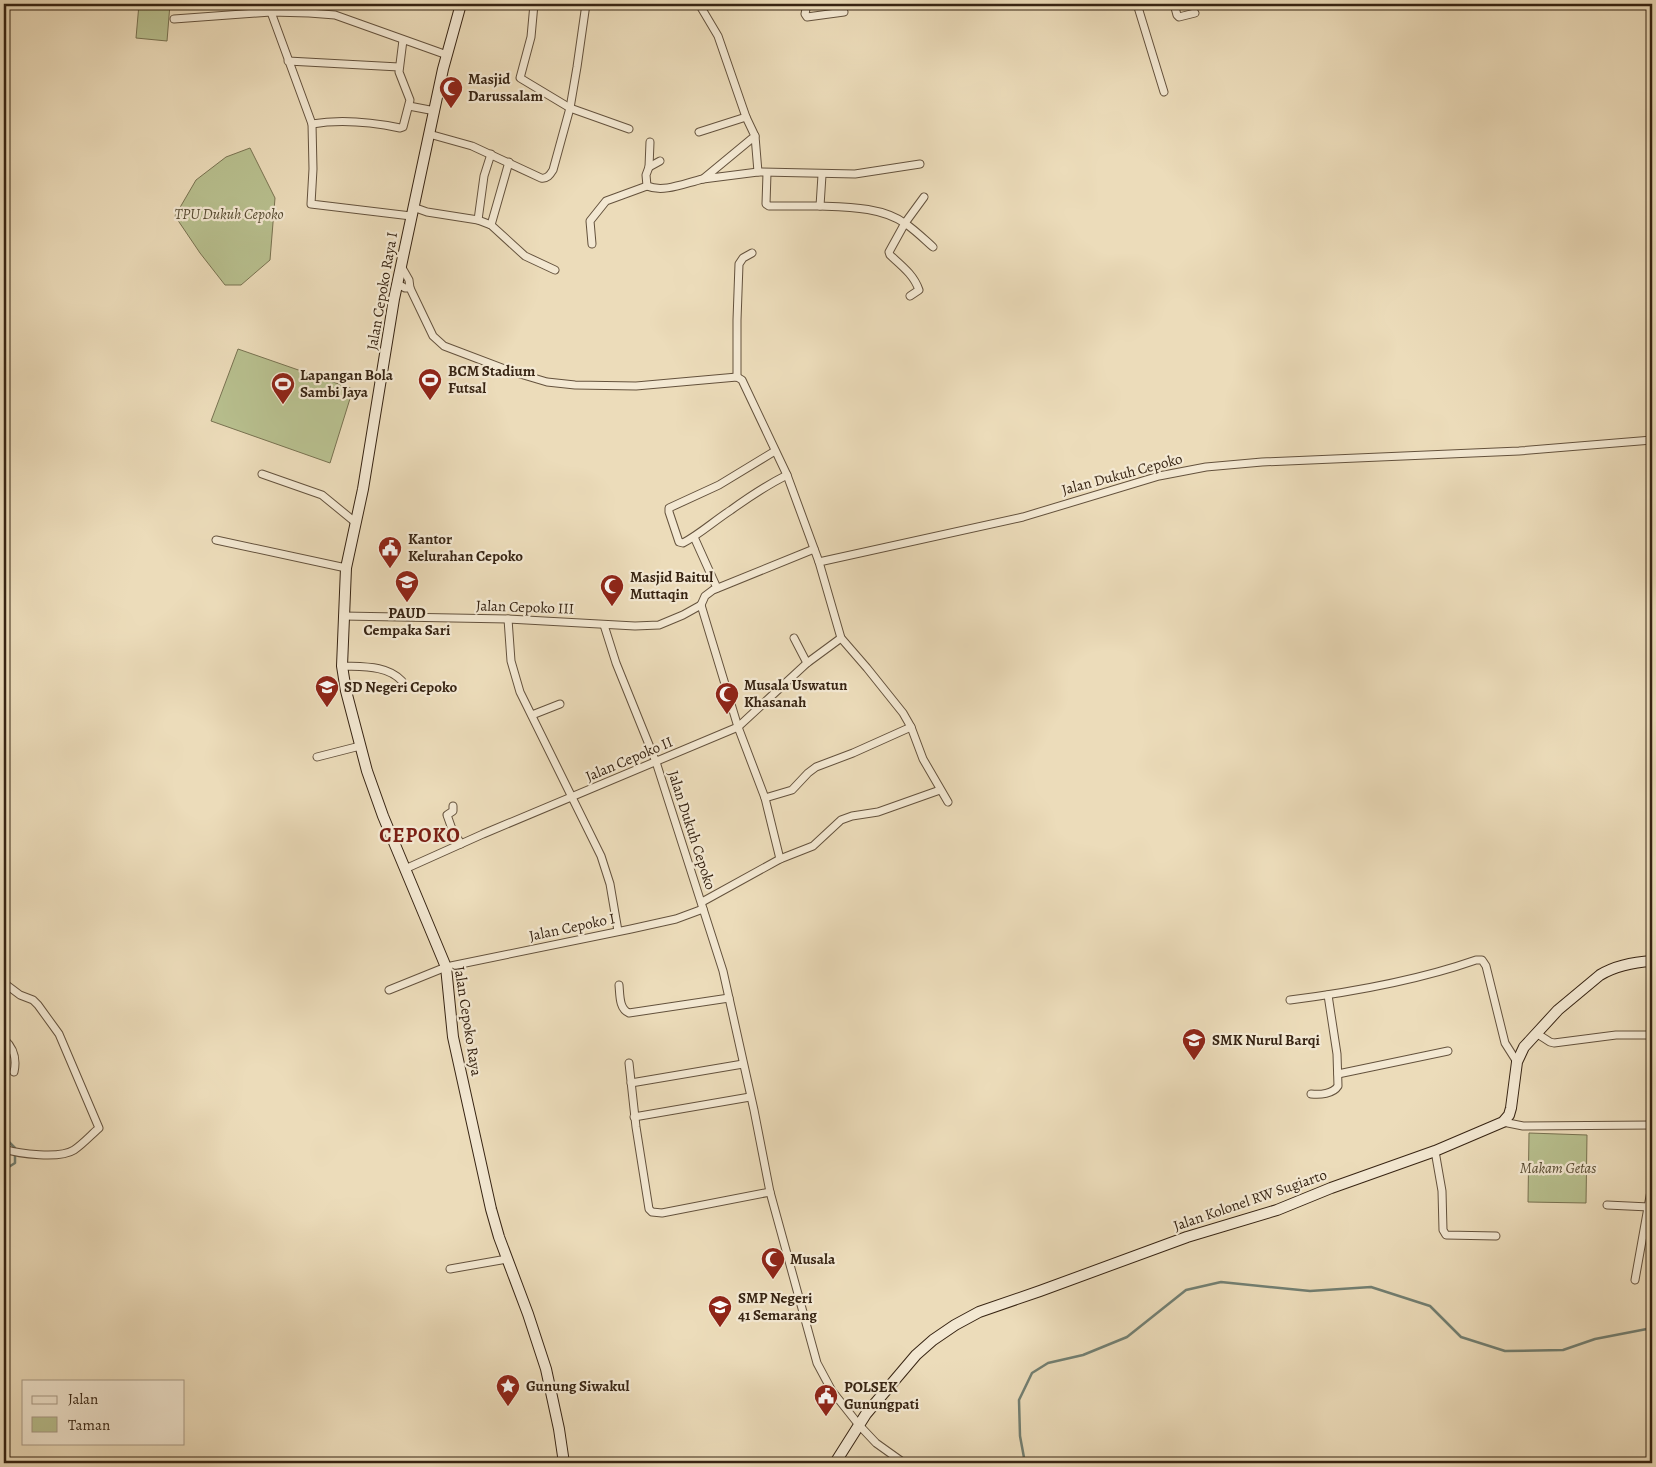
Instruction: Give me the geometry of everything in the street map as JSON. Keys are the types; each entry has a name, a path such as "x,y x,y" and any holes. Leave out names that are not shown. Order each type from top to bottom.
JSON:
{"main road":[{"name":"Jalan Cepoko Raya I","path":"344,616 346,568 363,489 389,325 447,55 461,4"},
{"name":"Jalan Cepoko Raya","path":"344,616 342,666 346,691 366,771 446,967 453,1037 458,1064 493,1215 546,1369 555,1405 564,1463"},
{"path":"1503,1122 1509,1115 1511,1108 1516,1062 1524,1047 1536,1032 1558,1010 1600,975 1629,965 1652,961"},
{"name":"Jalan Kolonel RW Sugiarto","path":"835,1463 859,1425 916,1355 948,1330 979,1312 1187,1237 1277,1210 1331,1188 1435,1151 1503,1122"}],"street":[{"path":"268,4 312,124 314,169 310,204 427,212 478,220 492,225 525,256 554,270"},
{"path":"534,4 531,37 520,78 570,108 629,129"},
{"path":"430,134 472,146 540,178 549,176 553,170 570,108 586,4"},
{"path":"699,4 718,36 746,117 755,136 758,172"},
{"path":"807,4 805,14 807,17 844,12"},
{"path":"1137,4 1164,92"},
{"path":"1174,4 1177,16 1195,13"},
{"path":"174,19 271,12 335,16 447,55"},
{"path":"312,124 344,121 400,128 405,125 410,106 409,96 400,77 399,68 403,40"},
{"path":"288,61 399,68"},
{"path":"410,106 435,111"},
{"path":"699,132 746,117"},
{"path":"703,179 755,136"},
{"path":"646,186 650,142"},
{"path":"478,220 484,176 491,154"},
{"path":"649,166 660,161"},
{"path":"492,225 509,162"},
{"path":"592,244 590,221 600,206 606,201 646,186 662,189 703,179 758,172 855,174 920,164"},
{"path":"767,172 766,204 769,206 851,207 886,214 905,223 933,247"},
{"path":"820,206 822,174"},
{"path":"910,296 919,290 916,282 889,252 905,223 924,196"},
{"path":"737,377 739,264 743,258 752,253"},
{"path":"402,266 409,280 410,288 433,336 444,346 510,372 547,382 575,385 636,386 737,377 742,380 787,474 819,562 841,638 903,714 911,727 940,790 948,802"},
{"path":"398,284 405,288 410,288"},
{"name":"Jalan Dukuh Cepoko","path":"819,562 1023,517 1159,476 1206,467 1262,462 1519,451 1652,440"},
{"path":"775,451 719,485 669,508 679,542 682,543 694,537 768,484 787,474"},
{"path":"262,474 322,495 355,522"},
{"path":"694,537 717,588 814,549"},
{"path":"216,540 346,568"},
{"name":"Jalan Cepoko III","path":"344,616 508,619 636,626 659,624 683,615 701,605 705,596 717,588"},
{"path":"701,605 738,727 765,798 780,859"},
{"path":"508,619 511,661 520,692 601,856 610,884 618,931"},
{"name":"Jalan Dukuh Cepoko","path":"604,625 616,663 656,762 723,971 770,1192 817,1363 832,1391 859,1425 876,1443 904,1463"},
{"path":"794,638 807,663"},
{"name":"Jalan Cepoko II","path":"405,869 738,727 807,663 841,638"},
{"path":"342,666 368,667 388,671 402,680"},
{"path":"532,715 560,704"},
{"path":"765,798 792,790 816,767 853,754 911,727"},
{"path":"317,757 360,746"},
{"name":"Jalan Dukuh Cepoko","path":"702,906 780,859 813,846 841,820 878,812 940,790"},
{"path":"453,806 454,810 448,814 448,818 461,844"},
{"name":"Jalan Cepoko I","path":"446,967 507,956 676,919 702,906"},
{"path":"1290,1000 1328,995 1409,979 1476,960 1482,960 1486,966 1505,1043 1516,1062"},
{"path":"388,990 446,967"},
{"path":"4,983 20,995 33,1000 58,1034 98,1128 75,1149 66,1153 21,1153 7,1150"},
{"path":"619,985 622,1007 625,1012 629,1013 729,998"},
{"path":"1311,1094 1335,1090 1338,1086 1328,995"},
{"path":"1536,1032 1554,1043 1616,1035 1652,1035"},
{"path":"4,1039 13,1049 16,1066 14,1072"},
{"path":"1338,1074 1448,1051"},
{"path":"628,1063 634,1117 649,1209 652,1212 662,1213 770,1192"},
{"path":"631,1083 743,1064"},
{"path":"634,1117 750,1097"},
{"path":"1503,1122 1523,1126 1652,1125"},
{"path":"1435,1151 1442,1191 1443,1230 1446,1235 1496,1236"},
{"path":"1635,1280 1652,1185"},
{"path":"1607,1205 1649,1207"},
{"path":"450,1269 507,1259"}],"green space":[{"path":"139,4 170,4 167,41 136,38"},
{"name":"TPU Dukuh Cepoko","path":"250,148 275,198 270,260 241,285 225,285 175,216 196,180 226,157"},
{"name":"Lapangan Bola Sambi Jaya","path":"238,349 353,389 330,463 211,421"},
{"name":"Makam Getas","path":"1529,1133 1587,1135 1586,1203 1528,1202"}],"waterway":[{"path":"4,1137 15,1148 15,1163 4,1170"},
{"path":"1025,1463 1020,1436 1019,1400 1032,1373 1048,1363 1083,1355 1127,1337 1186,1290 1221,1282 1310,1291 1371,1287 1430,1306 1461,1337 1505,1351 1563,1350 1595,1339 1652,1328"}],"place":[{"name":"Masjid Darussalam","path":"451,109"},
{"name":"BCM Stadium Futsal","path":"430,401"},
{"name":"Lapangan Bola Sambi Jaya","path":"283,405"},
{"name":"Kantor Kelurahan Cepoko","path":"390,569"},
{"name":"PAUD Cempaka Sari","path":"407,603"},
{"name":"Masjid Baitul Muttaqin","path":"612,607"},
{"name":"SD Negeri Cepoko","path":"327,708"},
{"name":"Musala Uswatun Khasanah","path":"727,715"},
{"name":"SMK Nurul Barqi","path":"1194,1061"},
{"name":"Musala","path":"773,1280"},
{"name":"SMP Negeri 41 Semarang","path":"720,1328"},
{"name":"Gunung Siwakul","path":"508,1407"},
{"name":"POLSEK Gunungpati","path":"826,1417"}],"district":[{"name":"CEPOKO","path":"420,835"}]}
